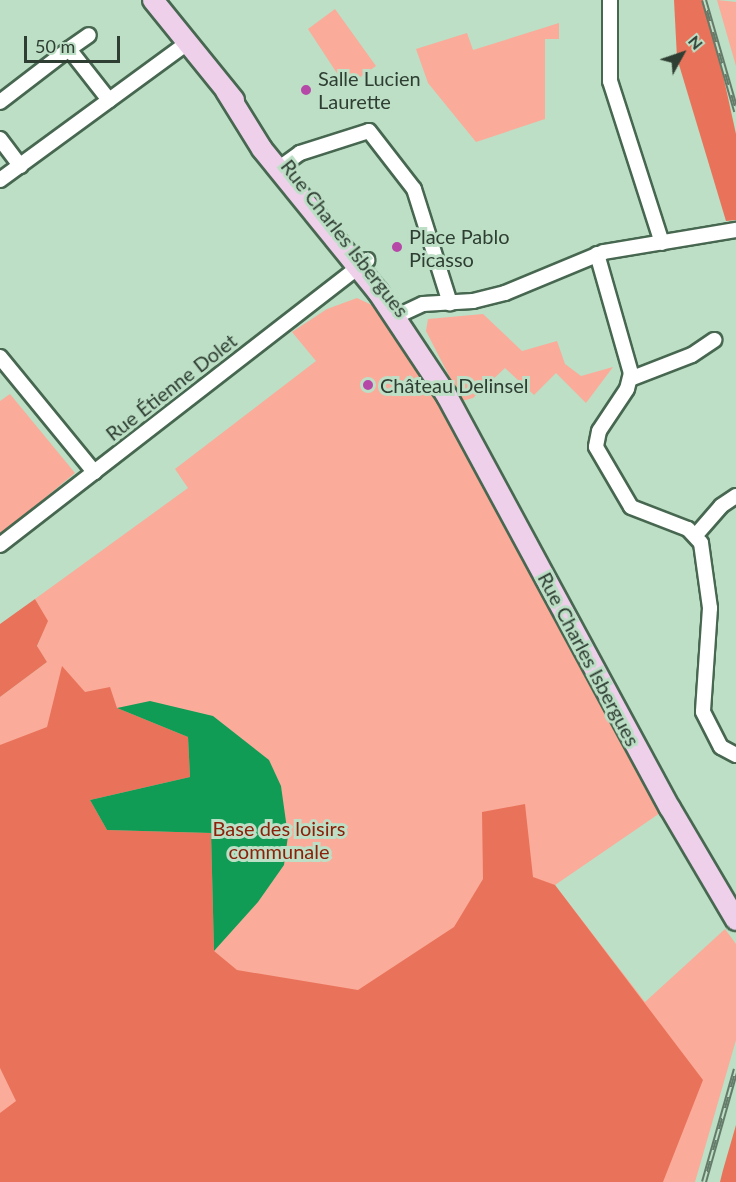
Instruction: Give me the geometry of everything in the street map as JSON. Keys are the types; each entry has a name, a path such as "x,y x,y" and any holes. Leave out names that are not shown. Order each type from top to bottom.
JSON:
{"main road":[{"name":"Rue Charles Isbergues","path":"153,0 226,91 281,166 363,263 400,314 447,396 670,808 736,920"}],"street":[{"path":"610,0 610,81 662,243"},
{"path":"0,102 88,35"},
{"path":"0,180 187,43"},
{"path":"69,49 109,100"},
{"path":"281,166 363,130 371,134 414,189 450,303"},
{"path":"0,139 21,166"},
{"path":"400,314 423,304 450,303 505,292 597,255 736,230"},
{"path":"597,255 630,379"},
{"name":"Rue Étienne Dolet","path":"0,545 363,263"},
{"path":"714,340 692,355 630,379 597,436 598,453 631,507 696,535 704,558 710,608 703,712 721,747 736,755"},
{"path":"0,357 94,472"},
{"path":"696,535 721,506 736,496"}],"green space":[{"path":"717,0 736,2 736,66"},
{"path":"335,9 376,66 346,87 308,29"},
{"path":"559,23 559,39 545,39 545,119 476,142 428,83 416,49 467,33 473,50"},
{"name":"Base des loisirs communale","path":"357,298 376,307 434,397 660,813 555,885 645,1002 725,929 736,944 736,1040 695,1182 0,1182 0,697 47,662 37,647 47,621 35,599 188,488 175,469 316,361 292,332 327,309"},
{"path":"483,314 522,351 557,341 565,364 581,376 613,367 586,403 556,373 534,395 505,368 473,398 462,401 426,331 428,319"},
{"path":"10,394 75,473 0,535 0,401"}],"shaded area":[{"path":"674,0 703,0 712,25 736,134 736,220 726,221 677,58"},
{"path":"35,599 48,621 37,646 47,662 0,697 0,624"},
{"path":"62,666 85,692 110,687 117,708 188,737 190,777 90,800 107,830 211,833 214,951 237,970 358,990 454,927 483,879 482,812 525,804 533,877 555,885 703,1080 663,1182 0,1182 0,1113 16,1101 0,1068 0,745 47,727"},
{"path":"150,701 213,716 269,760 281,786 288,836 284,865 258,902 214,951 211,833 107,830 90,800 190,777 188,737 117,708"},
{"path":"736,1125 736,1182 720,1182 723,1170"}],"railway":[{"path":"704,0 736,111"},
{"path":"704,1182 736,1069"}],"place":[{"name":"Salle Lucien Laurette","path":"306,90"},
{"name":"Place Pablo Picasso","path":"397,247"},
{"name":"Château Delinsel","path":"368,385"}]}
